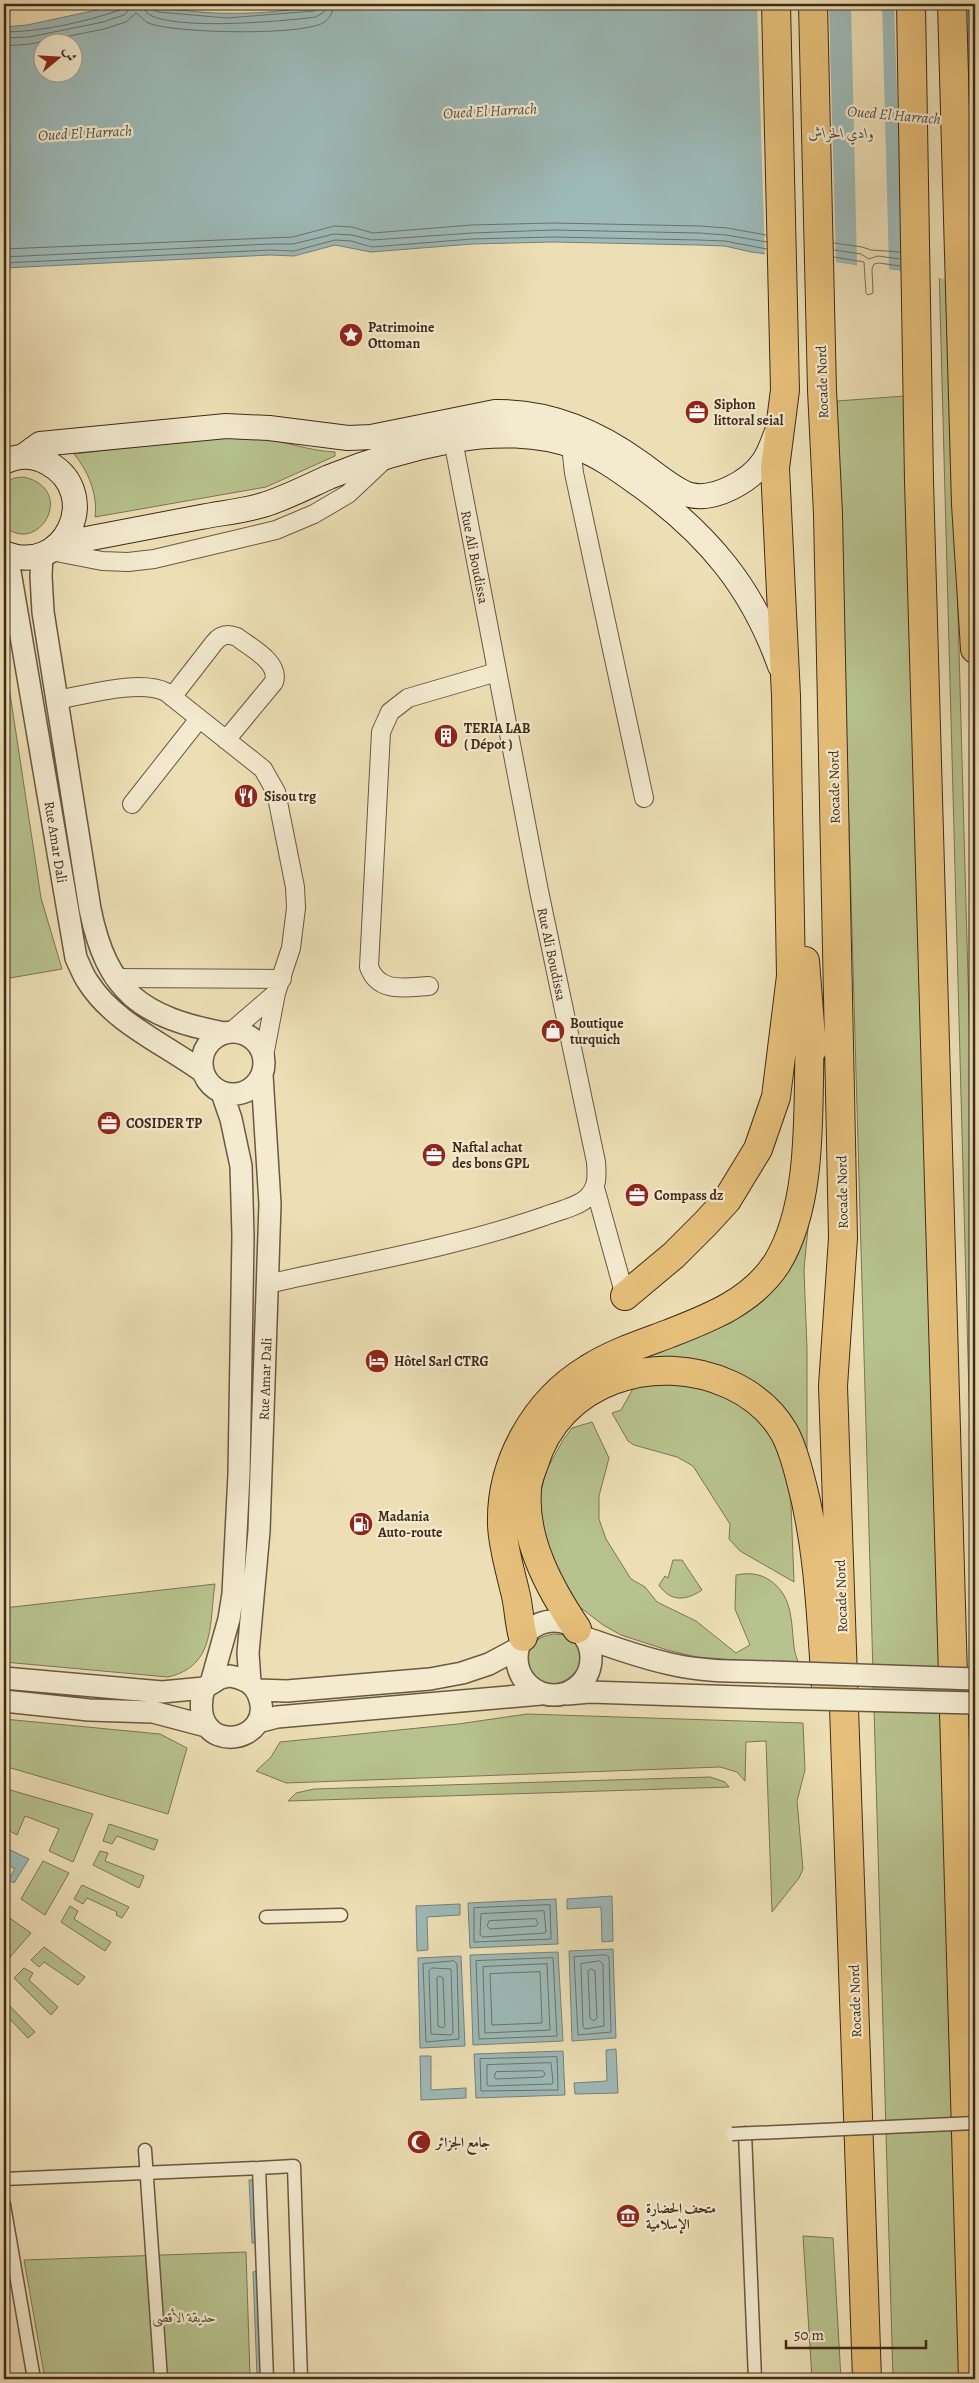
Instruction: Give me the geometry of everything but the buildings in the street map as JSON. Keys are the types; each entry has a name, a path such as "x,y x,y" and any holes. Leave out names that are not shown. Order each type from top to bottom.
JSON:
{"highway":[{"path":"625,1296 674,1255 727,1200 758,1149 776,1097 791,976 786,696 775,468 785,390 776,4"},
{"name":"Rocade Nord","path":"814,4 822,390 828,534 843,1238 834,1386 867,2379"},
{"path":"911,4 917,384 973,2379"},
{"path":"952,4 966,504 975,649"},
{"path":"790,850 803,942 829,1229 833,1307 834,1386"},
{"path":"520,1643 502,1524 508,1476 515,1455 528,1429 548,1402 587,1369 609,1357 731,1307 750,1294 778,1262 794,1226 802,1195 810,1032"},
{"path":"582,1634 561,1605 542,1568 531,1535 527,1513 526,1488 537,1453 548,1431 563,1412 587,1393 634,1372 678,1370 711,1376 758,1401 772,1414 785,1432 798,1469 808,1508 819,1583 836,1832 857,2054"}],"main road":[{"path":"13,459 40,444 226,426 269,428 348,438 405,431 495,412 513,412 557,420 616,468 664,503 706,540 744,591 758,614 781,668 786,696"},
{"path":"5,553 19,557 260,506 331,476 387,458 453,440 507,435 539,439 576,436 600,437 690,495 710,495 725,490 754,472 771,448 780,421"},
{"path":"13,459 39,459 54,466 62,473 73,492 75,503 72,526 51,550"}],"street":[{"path":"576,436 574,473 644,798"},
{"name":"Rue Ali Boudissa","path":"453,440 541,901 596,1162 595,1188 625,1296"},
{"path":"51,550 102,561 128,562 154,559 276,530 314,514 348,494 387,458"},
{"name":"Rue Amar Dali","path":"51,550 41,601 93,928 101,954 114,978 127,993 173,1021 228,1032"},
{"name":"Rue Amar Dali","path":"5,553 76,958 88,983 106,1003 124,1019 203,1072"},
{"path":"172,697 214,642 222,636 232,635 237,637 271,664 276,672 274,682 226,740"},
{"path":"429,986 388,987 376,980 369,967 380,732 390,712 408,698 496,672"},
{"path":"57,700 141,686 158,688 263,769 271,780 280,808 295,888 295,929 279,986 263,1065 257,1083 241,1094 222,1093 207,1081 203,1072 203,1052 208,1044 228,1032 279,986"},
{"path":"132,804 199,719"},
{"path":"114,978 279,986"},
{"path":"228,1032 253,1038 263,1065"},
{"name":"Rue Amar Dali","path":"253,1686 248,1653 259,1531 269,1178 263,1065"},
{"name":"Rue Amar Dali","path":"208,1686 229,1619 233,1594 240,1447 243,1236 241,1166 232,1119 222,1093"},
{"path":"267,1284 457,1241 530,1221 586,1199 595,1188"},
{"path":"4,1678 162,1692 208,1686 220,1678 230,1676 240,1678 253,1686 287,1691 430,1679 489,1664 520,1643 531,1628 542,1622 554,1620 566,1623 582,1634 646,1658 677,1666 718,1670 975,1679"},
{"path":"567,1694 580,1686 587,1676 591,1664 591,1651 582,1634"},
{"path":"520,1643 516,1663 521,1676 528,1686 541,1694"},
{"path":"206,1726 201,1708 208,1686"},
{"path":"4,1701 89,1710 153,1712 206,1726 219,1736 235,1738 252,1730 258,1722 262,1711 261,1700 253,1686"},
{"path":"258,1722 286,1716 541,1694 554,1696 590,1692 975,1703"},
{"path":"266,1918 341,1915"},
{"path":"755,2379 739,2134 975,2123"},
{"path":"145,2150 161,2379"},
{"path":"4,2180 294,2166 301,2379"},
{"path":"259,2168 267,2379"},
{"path":"4,2206 34,2379"}],"green space":[{"path":"932,4 947,215 975,1231 975,1621"},
{"path":"905,396 964,2379 893,2379 837,401"},
{"path":"220,437 269,440 335,452 335,456 266,487 95,517 96,508 91,483 84,468 74,454"},
{"path":"24,477 40,484 48,494 50,506 47,518 40,528 29,533 17,533 4,526 4,484 14,478"},
{"path":"4,654 41,898 62,969 4,979"},
{"path":"811,1198 804,1269 807,1349 807,1449 789,1418 714,1365 697,1360 642,1359 731,1323 761,1301"},
{"path":"679,1383 725,1395 756,1417 779,1445 790,1480 794,1582 740,1551 729,1539 730,1524 693,1466 677,1457 634,1445 628,1441 612,1413 621,1410 634,1387"},
{"path":"592,1422 609,1458 599,1496 599,1519 606,1539 631,1579 645,1587 657,1602 696,1621 736,1653 750,1645 735,1609 736,1575 751,1574 766,1578 775,1584 786,1599 791,1617 794,1649 798,1665 697,1657 667,1650 621,1635 603,1625 572,1601 542,1547 540,1495 546,1471 563,1440 572,1428"},
{"path":"673,1560 682,1560 702,1590 684,1598 673,1597 663,1591 659,1585 665,1576 668,1578"},
{"path":"215,1584 210,1628 202,1653 195,1663 184,1671 168,1677 4,1662 4,1608"},
{"path":"554,1634 571,1637 580,1644 583,1654 580,1664 573,1674 564,1681 552,1684 539,1682 533,1678 526,1667 527,1655 529,1649 539,1639"},
{"path":"527,1714 803,1723 805,1770 797,1801 803,1869 799,1878 772,1912 766,1741 746,1742 745,1781 737,1772 720,1767 286,1783 256,1771 271,1757 280,1742 458,1724"},
{"path":"4,1719 160,1734 187,1748 168,1814 4,1766"},
{"path":"710,1777 725,1782 729,1787 288,1801 296,1793 314,1789"},
{"path":"7,1789 93,1814 73,1862 49,1851 59,1829 25,1816 17,1835 4,1828 4,1803"},
{"path":"109,1824 158,1840 154,1850 117,1836 112,1844 103,1841"},
{"path":"100,1851 108,1853 105,1861 144,1876 139,1888 93,1865"},
{"path":"43,1861 69,1873 45,1915 21,1899"},
{"path":"82,1885 129,1907 122,1918 116,1915 117,1912 87,1898 83,1904 74,1899"},
{"path":"70,1906 78,1911 74,1919 111,1942 105,1951 61,1922"},
{"path":"8,1917 31,1933 4,1964 4,1922"},
{"path":"44,1947 85,1977 78,1985 44,1962 39,1967 31,1960"},
{"path":"24,1968 33,1973 29,1980 58,2007 51,2015 14,1978"},
{"path":"4,2000 35,2032 28,2038 4,2013"},
{"path":"803,2236 833,2238 841,2379 812,2379"},
{"name":"حديقة الأقصى","path":"246,2252 250,2376 183,2379 45,2379 24,2260"}],"water":[{"name":"وادي الحراش","path":"125,4 206,13 241,13 292,10 326,4 975,4 975,280 751,252 725,246 553,242 472,244 371,252 335,245 294,256 270,255 4,268 4,27 27,25"},
{"path":"4,1847 29,1859 14,1883 8,1880 15,1869 4,1863"},
{"path":"612,1896 613,1941 602,1942 601,1907 567,1909 567,1899"},
{"path":"556,1899 558,1944 470,1948 468,1903"},
{"path":"460,1904 460,1915 427,1917 428,1950 417,1951 416,1906"},
{"path":"613,1949 616,2038 572,2041 569,1951"},
{"path":"558,1952 563,2041 473,2045 470,1955"},
{"path":"461,1956 465,2046 420,2048 418,1958"},
{"path":"616,2049 618,2093 575,2094 574,2083 607,2081 606,2050"},
{"path":"563,2051 565,2095 476,2098 474,2054"},
{"path":"420,2056 431,2056 431,2090 466,2088 466,2098 421,2100"},
{"path":"249,2180 256,2180 258,2243 252,2243"},
{"path":"259,2270 264,2376 257,2376 253,2272"}],"pier":[{"path":"757,4 829,4 836,262 857,265 851,4 882,4 889,269 903,271 894,4 965,4 972,280 975,280 975,283 879,270 880,301 860,303 858,299 858,267 765,256"}],"place":[{"name":"Patrimoine Ottoman","path":"351,335"},
{"name":"Siphon littoral seial","path":"697,412"},
{"name":"TERIA LAB ( Dépot )","path":"446,736"},
{"name":"Sisou trg","path":"246,796"},
{"name":"Boutique turquich","path":"553,1031"},
{"name":"COSIDER TP","path":"109,1123"},
{"name":"Naftal achat des bons GPL","path":"434,1155"},
{"name":"Compass dz","path":"637,1195"},
{"name":"Hôtel Sarl CTRG","path":"377,1361"},
{"name":"Madania Auto-route","path":"361,1524"},
{"name":"جامع الجزائر","path":"419,2142"},
{"name":"متحف الحضارة الإسلامية","path":"628,2216"}],"water label":[{"name":"Oued El Harrach","path":"490,111"},
{"name":"Oued El Harrach","path":"894,115"},
{"name":"Oued El Harrach","path":"85,133"}]}
